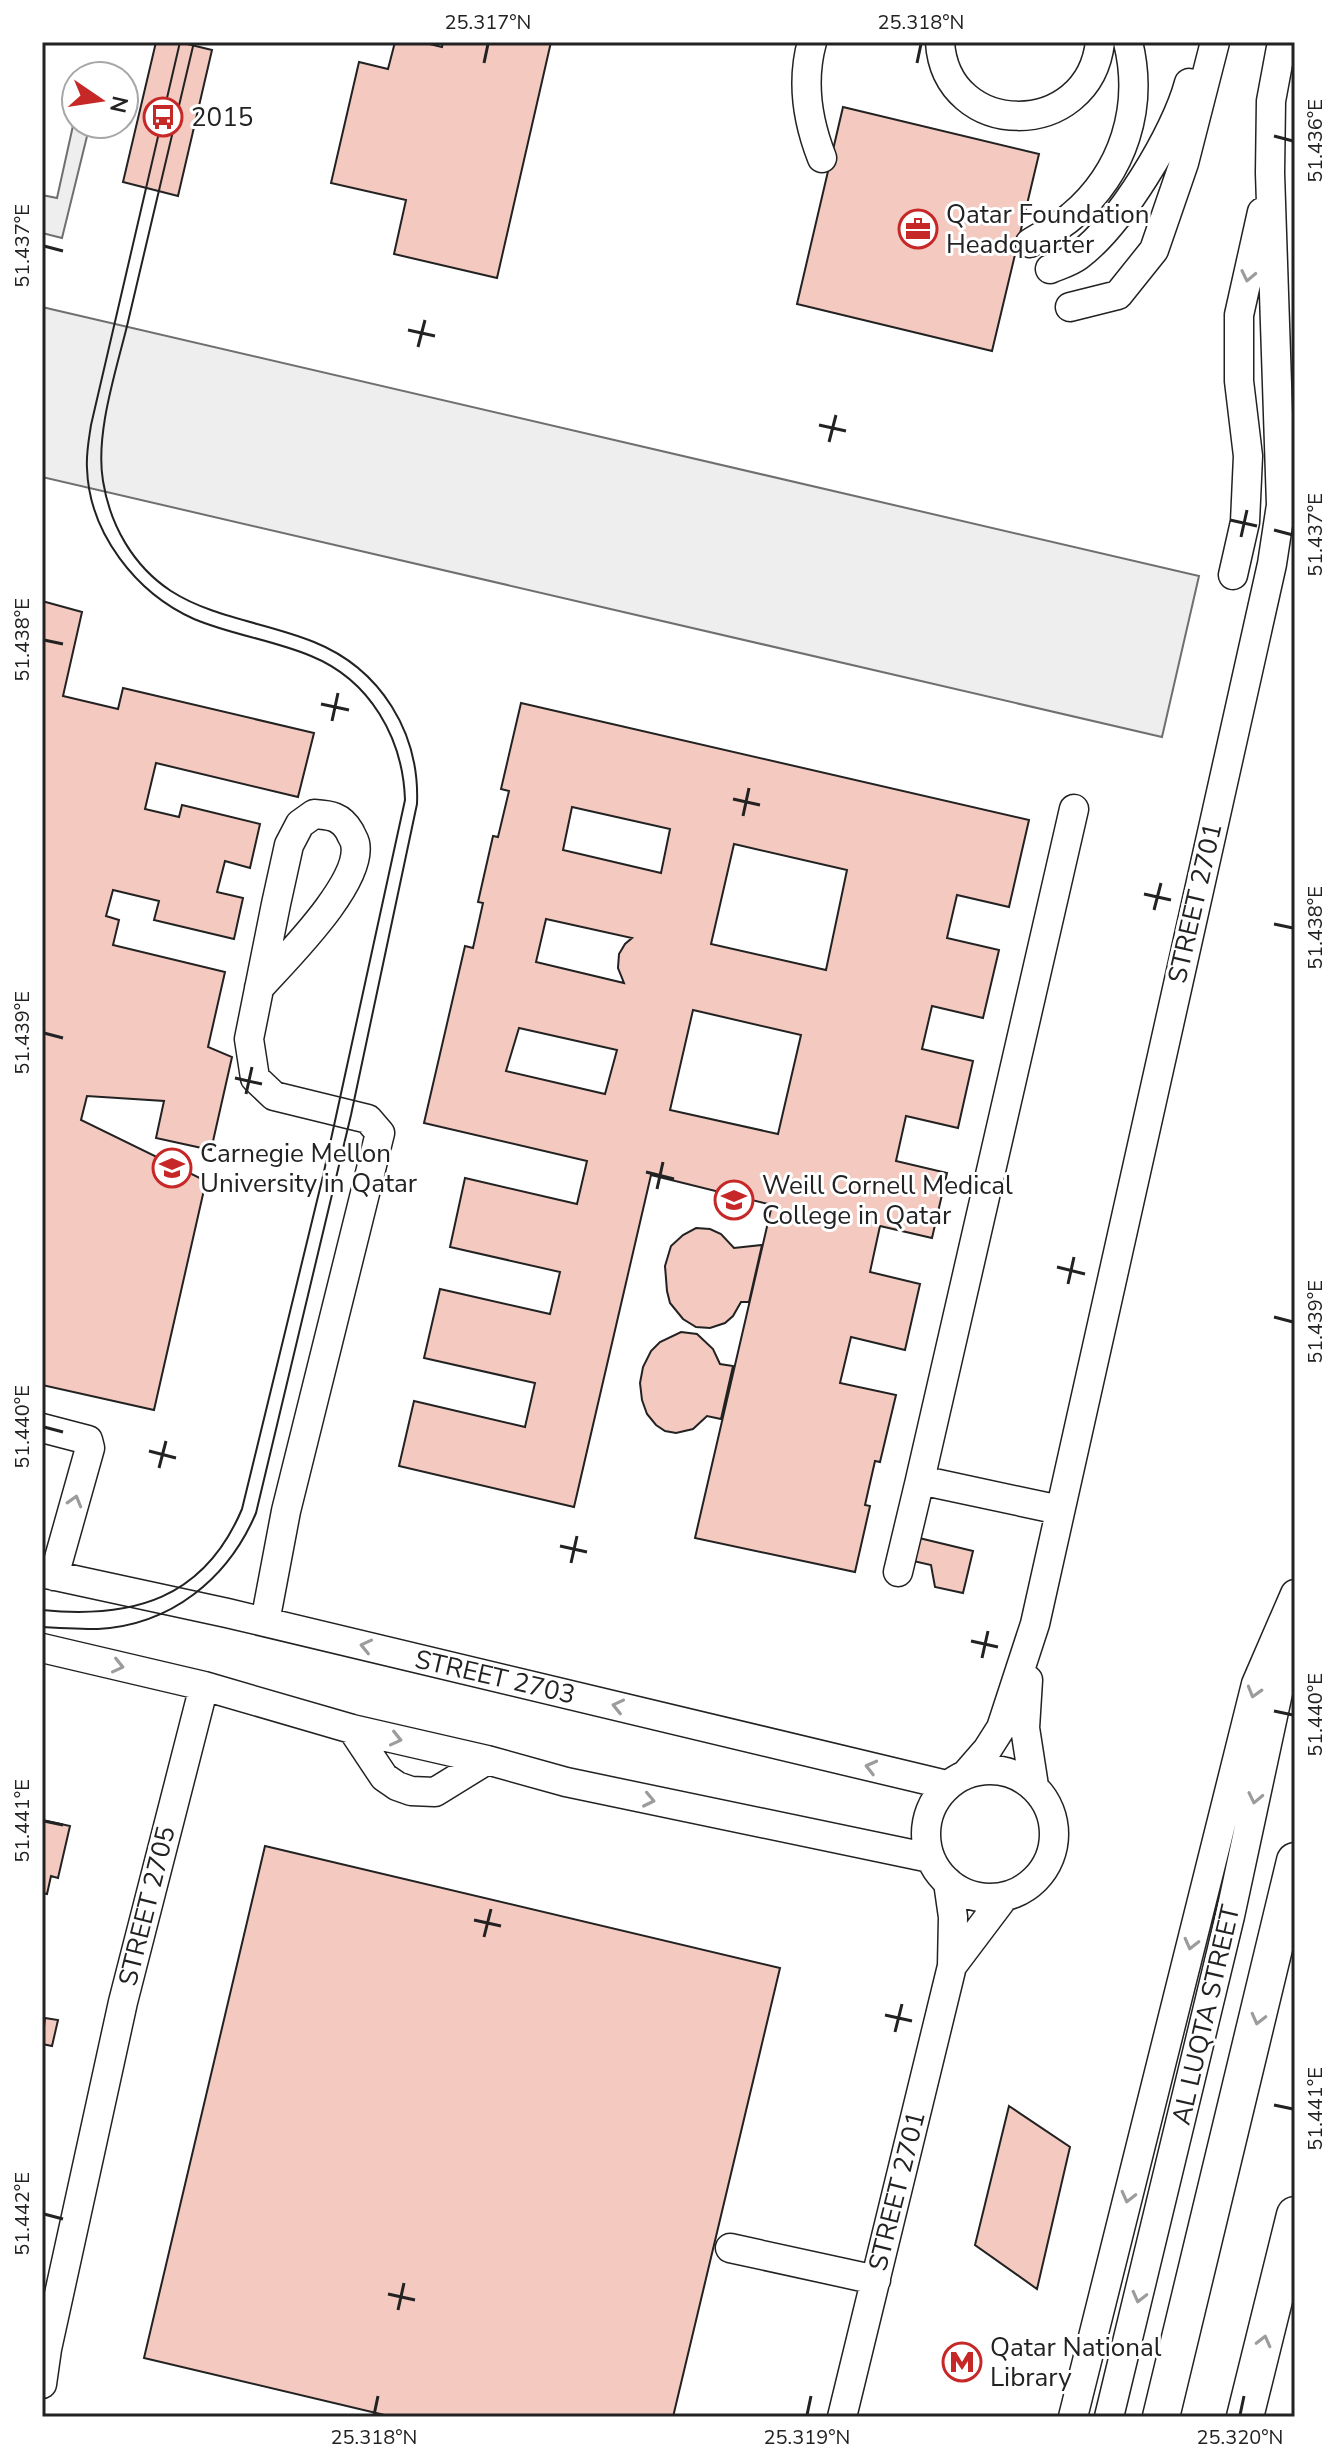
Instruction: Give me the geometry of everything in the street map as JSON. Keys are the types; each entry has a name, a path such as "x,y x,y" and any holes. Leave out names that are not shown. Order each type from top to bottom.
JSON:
{"main road":[{"name":"AL LUQTA STREET","path":"1161,2417 1295,1861"},
{"path":"1245,2417 1295,2215"}],"street":[{"path":"812,42 806,82 807,108 822,158"},
{"path":"940,42 950,77 970,100 1003,116 1020,117 1056,109 1084,87 1093,71 1100,42"},
{"path":"1030,243 1070,218 1088,202 1105,182 1117,160 1133,112 1135,87 1128,42"},
{"path":"1050,269 1077,258 1138,187 1184,101 1199,42"},
{"path":"1070,307 1118,295 1154,250 1184,163 1215,42"},
{"name":"STREET 2701","path":"957,1779 987,1750 1001,1728 1035,1624 1248,671 1281,505 1270,173 1271,101 1282,42"},
{"name":"STREET 2701","path":"1270,173 1295,67"},
{"path":"1270,173 1295,298"},
{"path":"1233,575 1245,522 1248,456 1239,381 1239,315 1270,173"},
{"path":"898,1572 1074,809"},
{"path":"259,988 330,907 351,874 356,844 345,824 333,815 314,814 300,824 289,845 259,988 249,1039 255,1078 274,1096 368,1119 380,1133 286,1511 265,1622"},
{"path":"42,1428 88,1440 90,1448 48,1574"},
{"path":"920,1480 1060,1510"},
{"name":"STREET 2703","path":"48,1574 957,1779"},
{"path":"1073,2417 1256,1684 1295,1594"},
{"name":"AL LUQTA STREET","path":"1109,2417 1230,1916 1295,1612"},
{"name":"STREET 2701","path":"1034,1786 1025,1728 1035,1624"},
{"path":"42,1648 204,1686 352,1729 583,1786 930,1858"},
{"name":"STREET 2705","path":"42,2384 123,2002 204,1686"},
{"path":"352,1729 384,1777 411,1791 435,1792 487,1760"},
{"path":"984,1769 1020,1775 1034,1786 1047,1802 1054,1820 1055,1841 1039,1877 1023,1890 1004,1897 974,1896 948,1882 930,1858 926,1838 927,1819 935,1801 957,1779 984,1769"},
{"name":"STREET 2701","path":"842,2417 952,1966 953,1917 948,1882"},
{"name":"STREET 2701","path":"952,1966 1004,1897"},
{"path":"730,2248 876,2280"}],"shaded area":[{"path":"70,140 86,140 62,238 42,233 42,195 57,198"},
{"path":"42,307 1199,576 1162,737 42,477"}],"building":[{"path":"156,42 179,42 212,50 178,196 123,182 133,140 140,140 140,110"},
{"path":"395,42 421,42 442,47 443,42 551,42 497,278 394,254 406,200 331,183 359,62 388,69"},
{"name":"Qatar Foundation Headquarter","path":"843,107 1039,154 992,351 797,304"},
{"path":"42,601 82,612 63,696 118,709 123,688 314,733 298,797 156,763 145,809 179,817 182,805 260,824 250,868 225,861 217,892 243,898 234,939 154,920 159,901 113,890 106,916 119,920 113,945 225,972 208,1047 232,1057 211,1150 156,1138 164,1101 87,1096 81,1120 206,1181 154,1410 42,1385"},
{"path":"521,703 1029,820 1009,907 957,895 947,938 999,950 983,1018 932,1006 922,1049 973,1061 958,1128 906,1116 896,1161 947,1173 932,1238 880,1226 870,1272 920,1284 905,1350 851,1337 840,1383 896,1395 880,1462 875,1461 865,1505 870,1506 855,1572 695,1538 772,1205 651,1175 574,1507 399,1466 414,1401 525,1427 535,1383 424,1358 440,1289 550,1314 560,1272 450,1247 465,1178 577,1204 587,1161 424,1123 465,946 473,948 483,903 478,902 493,836 498,837 509,791 501,789","holes":["572,807 670,829 661,873 563,850","734,844 847,870 826,970 711,944","546,919 632,938 619,954 618,968 624,983 536,962","693,1010 801,1035 778,1134 670,1110","519,1028 617,1050 605,1094 506,1071"]},
{"path":"696,1228 721,1234 734,1248 762,1245 749,1302 741,1302 725,1323 710,1328 696,1327 683,1319 670,1303 667,1291 665,1266 671,1246"},
{"path":"681,1332 697,1334 713,1349 720,1364 733,1366 721,1419 707,1416 693,1429 676,1433 665,1431 647,1414 640,1383 651,1351 660,1342"},
{"path":"915,1537 973,1551 963,1593 935,1587 931,1565 909,1560"},
{"path":"42,1820 70,1826 58,1878 51,1876 47,1894 42,1893"},
{"path":"265,1846 780,1968 673,2417 393,2417 144,2358"},
{"path":"45,2018 58,2020 52,2046 42,2044"},
{"path":"1009,2106 1070,2147 1037,2289 975,2245"}],"tram line":[{"path":"42,1610 106,1611 162,1597 186,1583 208,1564 226,1540 242,1509 323,1176 405,800 403,777 390,734 366,696 350,680 311,656 208,625 173,608 135,577 106,537 96,515 87,468 91,425 180,42"},
{"path":"42,1627 98,1629 125,1626 173,1608 213,1578 244,1537 256,1513 351,1115 417,804 412,753 392,706 377,686 338,654 314,642 205,608 171,591 145,569 125,543 106,497 101,463 104,423 194,42"}],"place":[{"name":"2015","path":"163,117"},
{"name":"Qatar Foundation Headquarter","path":"918,229"},
{"name":"Carnegie Mellon University in Qatar","path":"172,1168"},
{"name":"Weill Cornell Medical College in Qatar","path":"734,1200"},
{"name":"Qatar National Library","path":"962,2362"}]}
